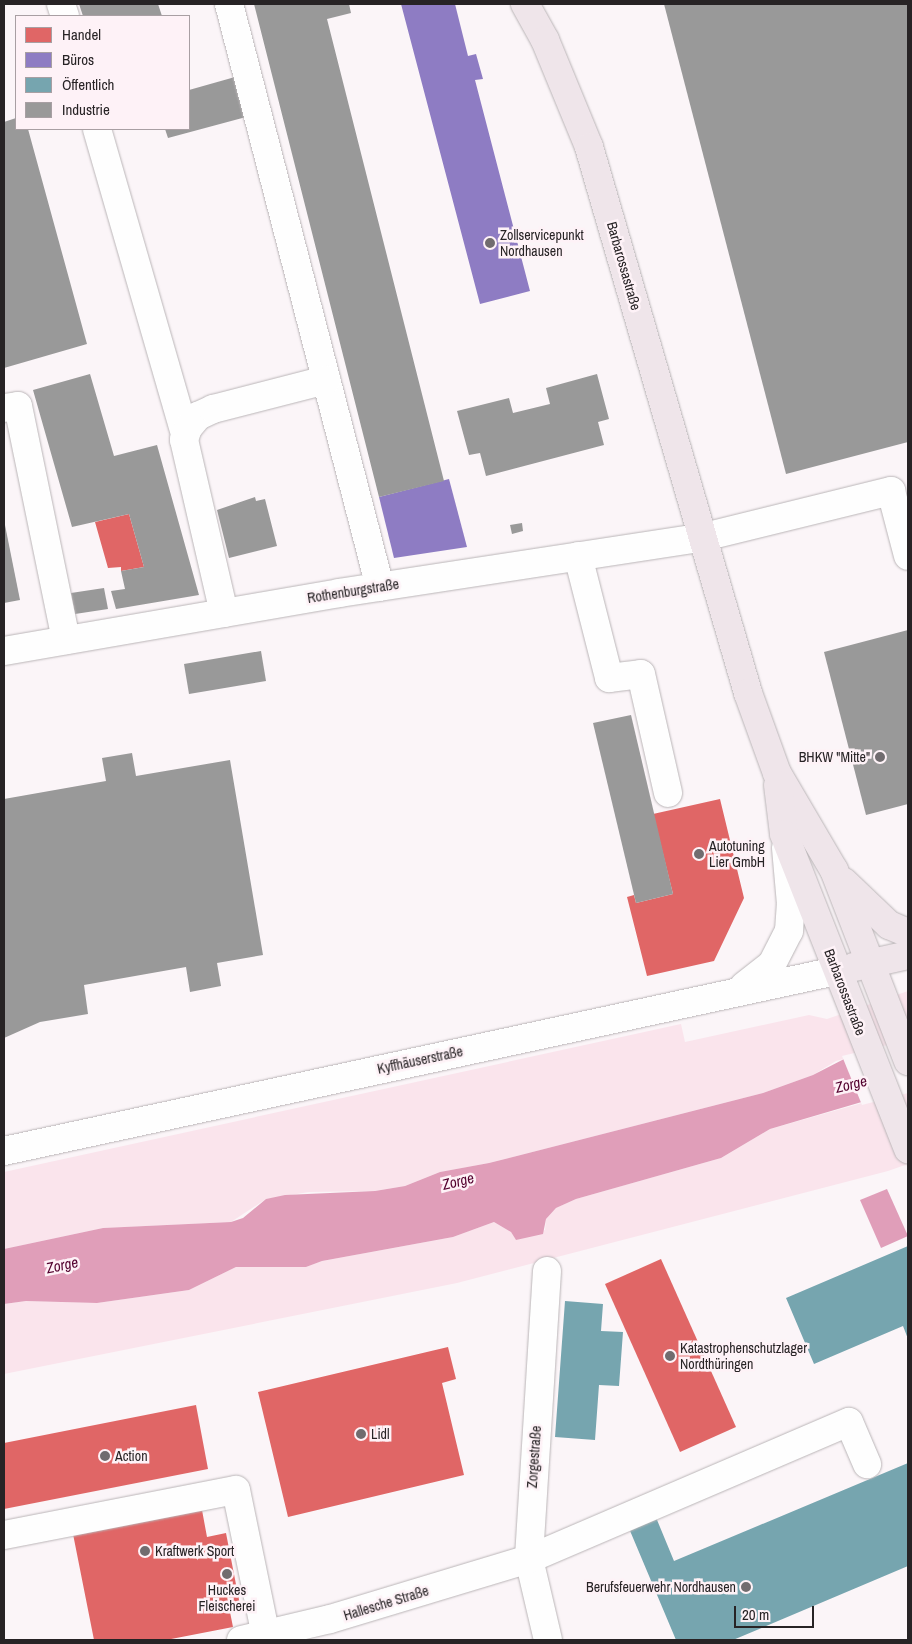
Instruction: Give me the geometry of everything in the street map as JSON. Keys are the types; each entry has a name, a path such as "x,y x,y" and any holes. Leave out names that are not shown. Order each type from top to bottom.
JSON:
{"main road":[{"name":"Barbarossastraße","path":"524,4 545,40 589,147 748,693 777,773 834,870 908,1061"},
{"name":"Barbarossastraße","path":"777,773 784,834 908,1149"},
{"path":"834,870 880,917 908,933"},
{"path":"836,970 908,955"}],"street":[{"path":"229,4 380,587"},
{"path":"97,130 185,434 224,613"},
{"path":"185,434 194,420 213,409 326,380"},
{"path":"4,408 18,406 66,640"},
{"path":"704,537 891,490 908,556"},
{"name":"Rothenburgstraße","path":"4,650 380,587 704,537"},
{"path":"578,556 609,678 641,674 668,793"},
{"name":"Barbarossastraße","path":"735,991 772,964 789,931 791,904 784,834"},
{"name":"Kyffhäuserstraße","path":"4,1150 836,970"},
{"name":"Zorgestraße","path":"546,1271 529,1560 548,1640"},
{"name":"Hallesche Straße","path":"254,1638 529,1560 849,1422 867,1464"},
{"path":"4,1535 236,1490 254,1638"}],"shaded area":[{"path":"908,991 908,1042 836,1061 813,1075 763,1093 489,1163 440,1172 405,1186 375,1191 309,1192 266,1199 231,1222 103,1228 4,1249 4,1172 681,1024 685,1042 809,1015 827,1019"},
{"path":"908,1090 908,1164 888,1171 457,1283 4,1374 4,1304 26,1301 97,1303 189,1290 236,1267 306,1267 322,1261 453,1237 494,1222 511,1232 516,1240 545,1230 546,1219 556,1208 576,1199 721,1158 770,1129"}],"water":[{"name":"Zorge","path":"848,1057 865,1101 770,1129 721,1158 576,1199 556,1208 546,1219 543,1234 516,1240 511,1232 494,1222 453,1237 322,1261 306,1267 236,1267 189,1290 97,1303 26,1301 4,1304 4,1249 103,1228 231,1222 243,1218 266,1199 285,1195 375,1191 405,1186 440,1172 489,1163 763,1093 813,1075"},
{"path":"887,1189 908,1236 881,1248 860,1200"}],"pier":[{"path":"908,1040 908,1093 862,1105 842,1056"}],"building: Handel":[{"path":"129,514 144,567 121,571 121,567 108,568 95,522"},
{"name":"Autotuning Lier GmbH","path":"720,799 744,898 714,961 647,976 627,897 634,895 636,903 673,894 653,814"},
{"name":"Katastrophenschutzlager Nordthüringen","path":"661,1259 736,1427 680,1452 605,1284"},
{"name":"Lidl","path":"448,1347 456,1379 442,1383 464,1475 288,1517 258,1392"},
{"name":"Action","path":"196,1405 208,1469 4,1509 4,1443"},
{"path":"202,1510 207,1537 226,1533 240,1605 229,1607 233,1627 166,1640 94,1640 73,1534"}],"building: Büros":[{"path":"401,4 455,4 468,56 476,54 483,79 475,80 530,291 480,304"},
{"path":"449,479 467,547 394,558 379,497"}],"building: Öffentlich":[{"path":"908,1246 908,1339 903,1326 814,1364 786,1298"},
{"path":"565,1301 603,1304 601,1331 623,1332 619,1386 599,1385 595,1440 555,1437"},
{"path":"908,1463 908,1566 733,1640 676,1640 628,1526 655,1515 674,1561"}],"building: Industrie":[{"path":"79,4 158,4 162,15 83,15"},
{"path":"254,4 349,4 351,13 327,19 444,481 379,497"},
{"path":"664,4 908,4 908,442 786,474"},
{"path":"235,77 246,117 168,138 165,130 190,130 190,90"},
{"path":"15,118 15,130 28,130 87,344 4,368 4,122"},
{"path":"90,374 114,456 157,445 199,595 116,609 111,591 125,589 121,571 144,567 129,514 72,527 33,390"},
{"path":"597,374 609,419 598,422 604,445 486,476 480,453 469,455 457,411 509,398 513,413 550,404 546,388"},
{"path":"255,497 256,501 265,499 277,546 229,558 217,510"},
{"path":"4,520 20,600 4,603"},
{"path":"522,523 523,531 512,534 510,525"},
{"path":"104,588 108,609 75,614 71,593"},
{"name":"BHKW \"Mitte\"","path":"908,630 908,804 866,815 824,652"},
{"path":"261,651 266,681 189,694 184,664"},
{"path":"631,715 673,894 636,903 593,723"},
{"path":"132,753 136,776 230,760 263,955 217,963 221,986 190,992 186,967 84,985 88,1014 40,1022 4,1038 4,799 106,781 102,758"}],"place":[{"name":"Zollservicepunkt Nordhausen","path":"490,243"},
{"name":"BHKW \"Mitte\"","path":"880,757"},
{"name":"Autotuning Lier GmbH","path":"699,854"},
{"name":"Katastrophenschutzlager Nordthüringen","path":"670,1356"},
{"name":"Lidl","path":"361,1434"},
{"name":"Action","path":"105,1456"},
{"name":"Kraftwerk Sport","path":"145,1551"},
{"name":"Huckes Fleischerei","path":"227,1574"},
{"name":"Berufsfeuerwehr Nordhausen","path":"746,1587"}]}
